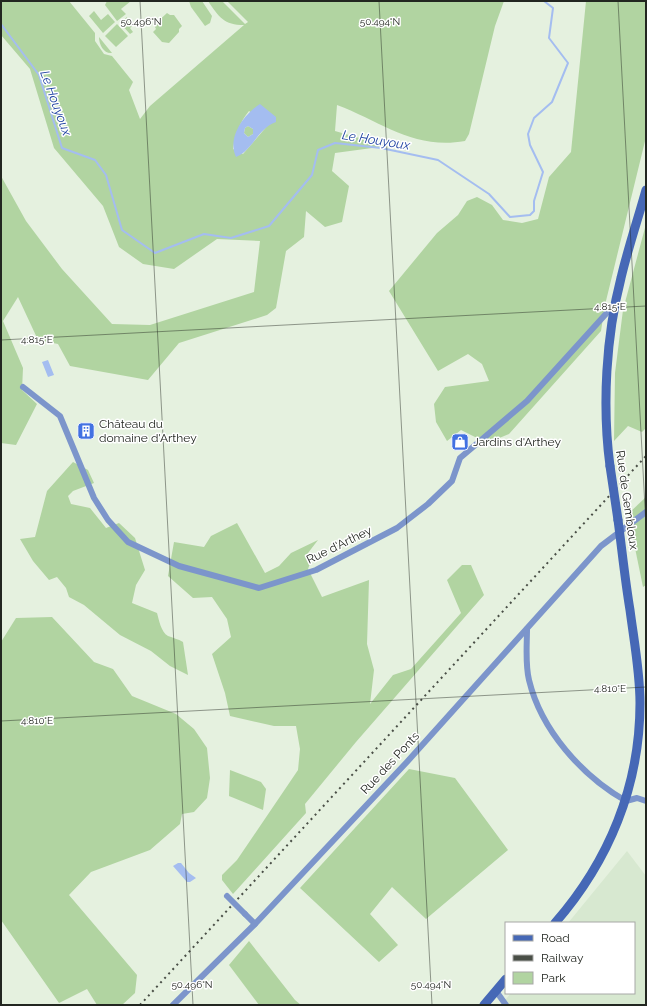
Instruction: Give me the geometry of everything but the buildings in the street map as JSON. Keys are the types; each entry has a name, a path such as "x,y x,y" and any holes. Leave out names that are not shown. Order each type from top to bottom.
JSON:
{"main road":[{"name":"Rue de Gembloux","path":"556,922 578,894 603,855 615,830 626,801 639,742 640,702 637,657 607,442 606,387 615,304 620,278 646,190"},
{"path":"484,1005 505,980"}],"street":[{"name":"Rue d'Arthey","path":"23,387 60,416 94,498 108,520 128,542 179,566 259,588 316,570 397,528 428,504 452,481 460,458 527,401 615,304"},
{"name":"Rue des Ponts","path":"173,1005 255,924 406,763 601,546 646,512"},
{"path":"527,629 529,680 538,705 556,740 586,770 626,801 637,798 646,801"},
{"path":"227,896 255,924"},
{"path":"496,991 506,1005"}],"shaded area":[{"path":"627,851 646,876 646,1005 501,1005 510,994 635,994 635,922 569,922"}],"green space":[{"path":"1,1 69,1 95,33 95,41 104,54 112,56 133,82 129,90 140,119 150,106 244,25 231,24 227,22 215,12 208,1 222,1 245,24 248,22 227,1 504,1 495,26 469,134 465,141 447,143 430,142 414,138 399,133 337,105 335,131 387,146 335,153 332,171 349,186 342,222 325,227 306,211 304,237 286,251 276,308 267,315 179,343 148,380 70,366 58,344 38,340 18,297 3,321 23,368 22,390 37,404 16,445 1,443 1,176 26,221 62,269 112,324 150,325 254,292 260,241 217,239 174,269 143,264 119,247 103,206 54,148 30,69 1,35","holes":["249,111 268,125 243,154 233,149 238,129"]},
{"path":"107,1 131,1 121,9 126,14 117,21 105,5"},
{"path":"189,1 202,1 212,16 210,23 205,26 191,7"},
{"path":"586,1 646,1 646,137 605,305 601,331 509,434 487,443 461,430 447,441 436,422 434,404 445,387 489,381 482,364 468,354 438,371 389,291 437,233 458,215 467,201 477,197 492,205 503,220 522,223 538,219 549,177 571,152"},
{"path":"94,11 101,20 108,14 115,22 103,33 89,16"},
{"path":"167,13 174,15 182,26 179,29 179,32 169,43 162,42 153,32 156,29 154,25"},
{"path":"127,17 133,25 130,28 133,32 130,34 120,23"},
{"path":"117,24 128,36 116,47 105,36"},
{"path":"99,37 112,53 107,52 102,48"},
{"path":"248,126 253,129 253,134 248,137 244,133 245,128"},
{"path":"646,224 646,428 642,432 628,426 614,441 615,373 623,310"},
{"path":"73,462 88,470 94,483 73,491 68,496 71,504 90,508 106,528 119,523 135,538 145,570 136,585 132,603 157,613 164,632 168,636 183,642 188,675 170,666 151,651 120,635 84,605 69,597 66,588 57,577 49,580 33,561 20,539 35,537 47,491"},
{"path":"646,497 646,585 643,587 628,514"},
{"path":"237,523 265,573 279,566 291,553 318,540 308,553 312,558 308,569 322,597 369,580 367,644 374,670 370,704 393,675 411,669 461,613 447,580 462,565 471,565 484,595 356,742 305,804 306,813 233,894 222,880 222,875 237,860 298,770 300,749 296,726 274,726 230,716 225,693 212,654 231,637 227,619 212,597 193,598 168,576 174,542 204,547 211,536"},
{"path":"52,617 94,662 113,669 132,696 176,714 194,729 207,748 210,778 207,798 194,812 182,814 180,824 150,850 91,872 69,895 137,975 135,993 122,1005 97,1005 87,989 59,1003 1,920 1,642 16,618"},
{"path":"409,769 455,778 508,850 426,919 392,887 370,914 398,945 379,962 300,888"},
{"path":"230,770 261,782 266,789 263,810 229,796"},
{"path":"249,941 295,1000 301,1005 259,1005 229,965"}],"water":[{"path":"260,104 276,117 276,122 265,129 242,154 236,157 234,150 235,135 248,114","holes":["248,126 253,129 253,134 248,137 244,133 245,128"]},
{"path":"48,360 54,375 48,377 42,362"},
{"path":"181,863 189,873 196,878 190,882 187,882 173,866"}],"waterway":[{"name":"Le Houyoux","path":"1,24 39,75 62,148 95,160 106,175 122,230 155,253 204,234 231,238 269,226 312,175 318,150 335,143 381,148 438,160 489,194 510,217 530,215 534,211 534,201 543,172 530,145 528,134 534,118 552,102 568,63 549,38 553,8 544,1"}],"railway":[{"path":"140,1005 646,456"}],"place":[{"name":"Château du domaine d'Arthey","path":"86,431"},
{"name":"Jardins d'Arthey","path":"460,442"}]}
